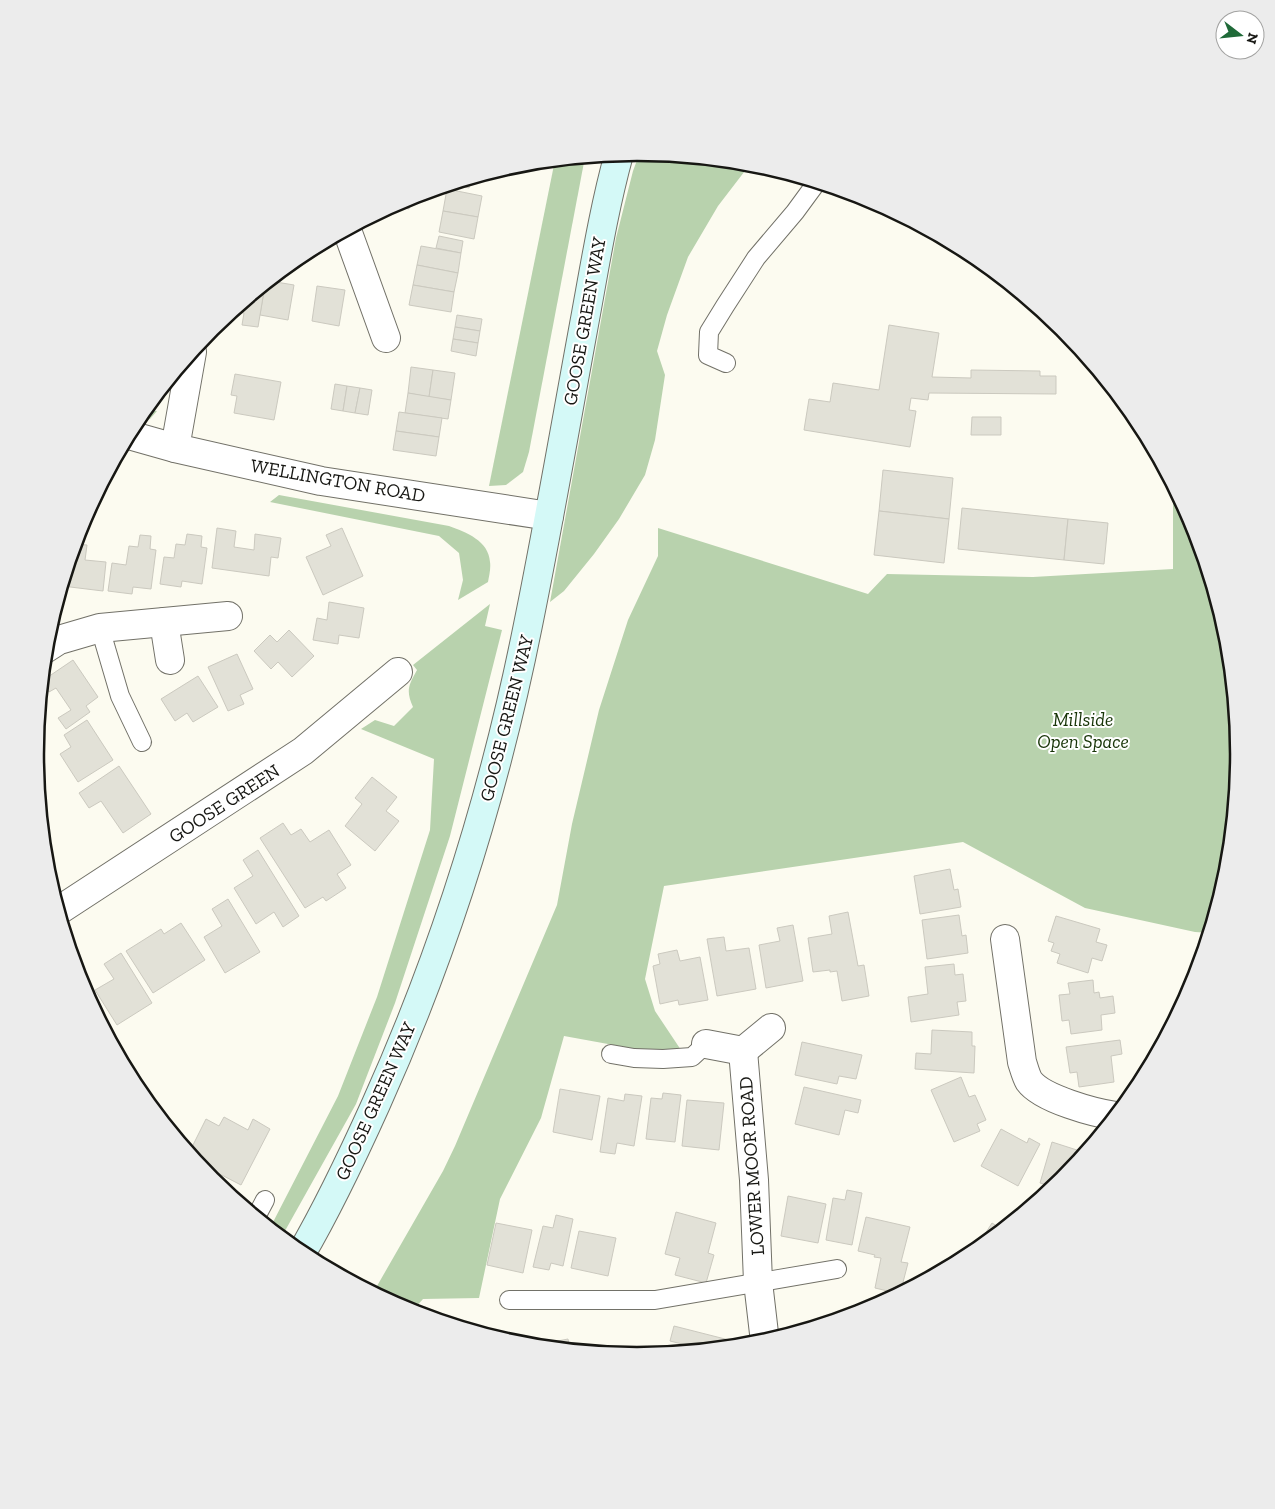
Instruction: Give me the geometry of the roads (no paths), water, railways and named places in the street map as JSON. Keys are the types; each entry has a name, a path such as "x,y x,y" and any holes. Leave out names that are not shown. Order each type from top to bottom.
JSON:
{"main road":[{"name":"GOOSE GREEN WAY","path":"306,1246 355,1152 423,992 453,906 489,792 528,627 602,225 617,162"}],"street":[{"path":"349,236 386,338"},
{"path":"176,448 190,364"},
{"name":"WELLINGTON ROAD","path":"136,437 176,448 321,480 549,516"},
{"path":"54,643 59,640 100,628 228,616"},
{"path":"164,622 170,660"},
{"name":"GOOSE GREEN","path":"64,906 303,751 392,686"},
{"path":"1005,940 1022,1062 1029,1081 1041,1092 1059,1100 1084,1109 1110,1115"},
{"name":"LOWER MOOR ROAD","path":"706,1044 743,1050 771,1028"},
{"name":"LOWER MOOR ROAD","path":"743,1050 754,1180 758,1282 764,1334"}],"lane":[{"path":"726,363 708,355 709,332 756,258 813,188"},
{"path":"100,628 120,696 142,742"},
{"name":"LOWER MOOR ROAD","path":"611,1054 634,1058 692,1057 706,1044"},
{"path":"259,1212 265,1200"},
{"name":"LOWER MOOR ROAD","path":"509,1300 655,1300 837,1269"}],"park label":[{"name":"Millside Open Space","path":"1083,730"}]}
